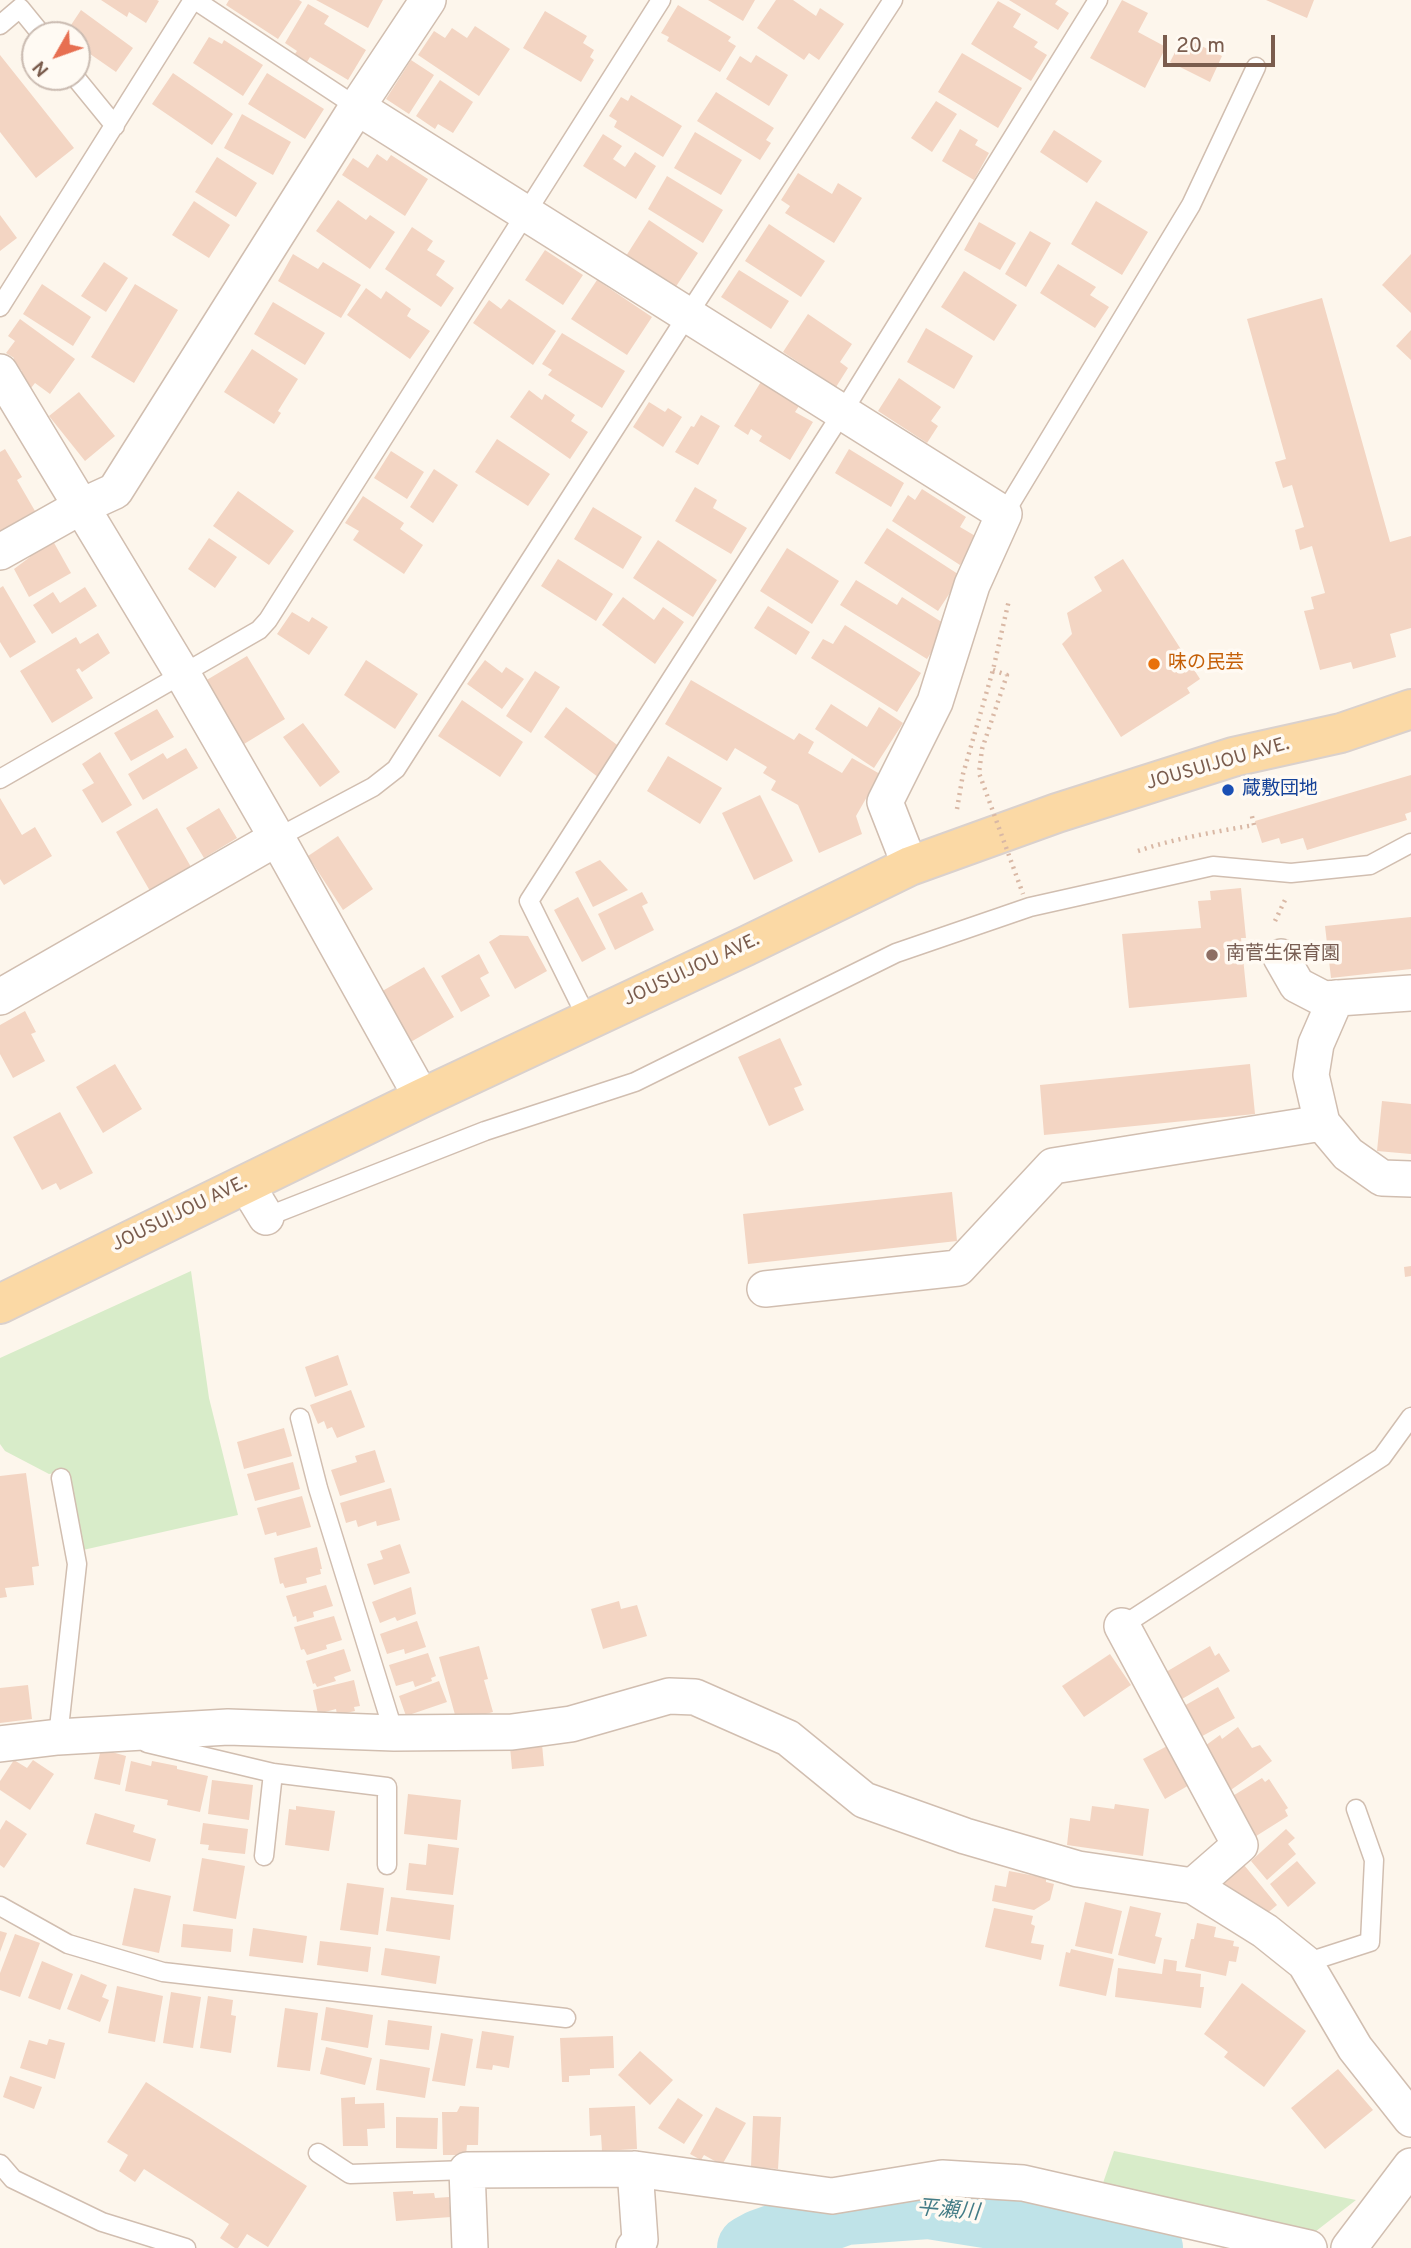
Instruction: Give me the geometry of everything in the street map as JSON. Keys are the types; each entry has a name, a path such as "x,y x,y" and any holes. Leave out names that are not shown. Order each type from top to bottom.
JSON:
{"main road":[{"name":"JOUSUIJOU AVE.","path":"0,1304 422,1098 910,866 1057,813 1233,757 1341,733 1411,709"}],"street":[{"path":"0,552 80,507 116,491 357,107 428,0"},
{"path":"357,107 1004,514 972,585 935,702 885,802 910,866"},
{"path":"0,372 183,675 422,1098"},
{"path":"0,997 277,838"},
{"path":"1281,957 1297,985 1324,999 1411,993"},
{"path":"1336,998 1316,1044 1311,1075 1322,1124 1348,1154 1382,1178 1411,1179"},
{"path":"765,1289 958,1268 1053,1166 1322,1124"},
{"path":"246,1184 266,1217"},
{"path":"1122,1626 1240,1845 1193,1886"},
{"path":"0,1744 58,1737 228,1727 394,1733 512,1732 571,1724 669,1696 695,1696 788,1738 864,1800 965,1836 1078,1869 1193,1886 1265,1931 1304,1963 1355,2048 1411,2119"},
{"path":"1349,2248 1411,2166"},
{"path":"634,2248 640,2240 635,2169"},
{"path":"470,2248 467,2170 635,2169 832,2196 942,2178 1023,2183 1309,2248"}],"lane":[{"path":"0,307 194,0 357,107"},
{"path":"0,779 259,630 268,620 660,0"},
{"path":"277,838 373,787 396,769 893,0"},
{"path":"588,1020 529,901 842,413 1098,0"},
{"path":"0,25 20,8 31,21"},
{"path":"1004,514 1191,205 1256,67"},
{"path":"86,91 114,126"},
{"path":"266,1217 485,1131 635,1082 896,953 1030,907 1213,866 1300,873 1370,864 1411,843"},
{"path":"1122,1626 1382,1457 1411,1417"},
{"path":"300,1418 318,1488 394,1733"},
{"path":"58,1737 77,1564 61,1478"},
{"path":"120,1733 145,1742 273,1773 387,1787 387,1865"},
{"path":"264,1856 273,1773"},
{"path":"1304,1963 1370,1942 1374,1860 1356,1809"},
{"path":"0,1906 68,1944 163,1972 566,2018"},
{"path":"318,2153 350,2174 467,2170"},
{"path":"0,2164 13,2179 102,2222 186,2248"}],"path":[{"path":"957,809 963,774 993,670 1010,594"},
{"path":"993,670 1007,675 982,748 979,772 1023,894"},
{"path":"1205,834 1254,825 1251,812"},
{"path":"1281,957 1274,919 1300,873"}],"green space":[{"path":"191,1271 209,1398 238,1515 83,1550 67,1471 49,1474 5,1451 0,1444 0,1358"},
{"path":"1114,2151 1356,2200 1311,2235 1103,2183"}],"building":[{"path":"101,0 159,1 146,23 129,12 127,17"},
{"path":"229,0 302,2 278,39 226,5"},
{"path":"316,0 383,0 368,28"},
{"path":"708,0 755,0 743,21"},
{"path":"776,0 793,0 816,16 820,8 844,24 819,60 809,53 804,60 757,28"},
{"path":"1009,0 1058,0 1055,4 1069,13 1058,30"},
{"path":"1122,0 1148,13 1138,32 1166,47 1145,88 1090,58"},
{"path":"1266,0 1314,0 1307,18"},
{"path":"998,1 1021,14 1013,27 1038,42 1034,47 1047,55 1031,81 971,44"},
{"path":"308,4 329,16 324,24 366,50 348,80 310,57 307,62 294,55 297,51 285,43"},
{"path":"678,5 731,37 728,41 736,46 720,72 667,41 669,37 661,33"},
{"path":"81,10 133,48 116,72 91,55 91,21 74,21"},
{"path":"545,11 587,36 583,43 594,50 590,57 594,60 581,82 523,48"},
{"path":"475,26 510,49 479,96 418,55 434,31 445,38 452,28 467,38"},
{"path":"209,37 222,44 224,40 263,65 243,96 193,63"},
{"path":"1183,37 1222,56 1210,82 1170,62"},
{"path":"962,53 1022,88 998,128 938,92"},
{"path":"0,55 21,81 21,91 29,91 74,148 36,178 0,132"},
{"path":"756,55 788,75 769,106 726,79 740,56 751,63"},
{"path":"411,60 434,75 409,114 386,99"},
{"path":"173,73 233,114 212,145 152,104"},
{"path":"267,73 324,109 305,139 248,104"},
{"path":"440,80 473,102 453,133 438,124 435,129 416,116"},
{"path":"716,92 774,128 766,140 771,143 760,160 697,121"},
{"path":"631,95 682,126 663,157 614,127 617,121 609,116 621,97 628,101"},
{"path":"936,101 957,114 932,152 911,138"},
{"path":"242,114 291,142 273,175 224,148"},
{"path":"960,129 978,140 975,145 989,153 974,180 942,161"},
{"path":"1054,130 1102,161 1087,183 1040,152"},
{"path":"695,132 742,160 721,195 674,168"},
{"path":"603,134 622,146 613,159 625,167 635,152 656,166 636,199 583,166"},
{"path":"377,154 387,161 391,155 428,179 405,216 342,175 353,158 368,168"},
{"path":"217,157 257,183 236,217 195,192"},
{"path":"798,173 832,194 838,183 862,198 834,243 785,213 790,206 781,200"},
{"path":"667,176 723,210 703,243 648,209"},
{"path":"338,200 366,220 370,215 395,232 370,269 316,231"},
{"path":"194,201 230,225 209,258 172,235"},
{"path":"1096,201 1148,232 1122,275 1071,244"},
{"path":"0,215 17,238 0,251"},
{"path":"649,220 698,253 675,288 626,256"},
{"path":"979,222 1016,243 1000,270 964,250"},
{"path":"769,224 825,261 801,297 745,261"},
{"path":"412,227 433,241 427,250 445,261 436,275 454,288 441,307 385,269"},
{"path":"1030,231 1051,243 1026,287 1005,274"},
{"path":"545,250 583,275 563,305 525,280"},
{"path":"293,254 318,269 323,262 361,285 341,318 278,281"},
{"path":"1411,254 1411,313 1382,285"},
{"path":"104,262 128,278 106,312 81,296"},
{"path":"1058,264 1096,287 1090,295 1109,307 1095,328 1040,293"},
{"path":"739,270 789,301 771,329 721,297"},
{"path":"964,271 1017,305 994,341 941,307"},
{"path":"597,280 652,317 627,355 571,319"},
{"path":"42,284 91,317 73,346 23,314"},
{"path":"135,284 178,310 134,383 91,357"},
{"path":"366,288 381,299 386,291 411,309 407,316 430,331 410,359 347,315"},
{"path":"1322,298 1390,542 1411,536 1411,628 1390,634 1396,657 1353,669 1351,662 1320,670 1304,611 1314,609 1311,597 1325,593 1312,546 1300,550 1295,530 1304,527 1292,485 1283,488 1275,462 1286,459 1247,319"},
{"path":"509,299 556,331 533,365 473,323 489,300 501,309"},
{"path":"273,302 325,333 305,365 254,334"},
{"path":"808,314 852,344 840,362 848,368 836,387 783,352"},
{"path":"20,319 75,359 50,394 35,383 31,388 17,378 22,371 11,363 14,358 6,353 15,341 8,336"},
{"path":"926,328 973,356 954,389 907,362"},
{"path":"1411,330 1411,360 1396,346"},
{"path":"562,333 625,371 602,408 548,375 552,370 542,364"},
{"path":"252,349 298,379 278,411 281,413 274,424 224,392"},
{"path":"899,378 941,407 931,421 938,426 927,443 878,411"},
{"path":"762,380 783,392 781,395 799,406 795,412 813,422 790,460 759,441 762,436 751,429 748,435 734,426"},
{"path":"529,390 542,400 545,394 575,415 571,421 588,432 570,459 510,417"},
{"path":"79,392 115,436 85,461 49,416"},
{"path":"649,402 665,412 668,408 682,417 663,447 633,427"},
{"path":"701,415 720,426 698,465 675,452"},
{"path":"497,439 550,474 528,506 475,472"},
{"path":"5,449 22,477 17,480 35,511 0,531 0,452"},
{"path":"849,449 904,483 891,507 835,473"},
{"path":"391,451 424,472 407,499 374,478"},
{"path":"434,469 458,485 433,523 410,507"},
{"path":"695,487 717,500 713,508 747,528 731,554 675,521"},
{"path":"922,489 966,517 960,527 977,537 960,565 892,521 908,495 915,500"},
{"path":"238,491 294,531 269,565 213,526"},
{"path":"363,496 404,523 400,529 423,545 404,574 353,540 359,531 345,523"},
{"path":"593,507 642,537 623,569 574,539"},
{"path":"887,528 961,576 938,611 864,563"},
{"path":"209,538 237,557 215,588 188,569"},
{"path":"658,540 717,580 693,617 633,578"},
{"path":"53,541 71,573 29,597 14,569 30,557 29,555"},
{"path":"787,548 839,581 812,624 760,591"},
{"path":"558,559 613,594 596,621 541,586"},
{"path":"1123,559 1200,679 1187,688 1190,693 1121,737 1062,644 1072,634 1067,613 1102,591 1094,577"},
{"path":"856,580 897,605 902,597 948,626 927,659 840,605"},
{"path":"3,586 36,642 10,658 0,642 0,588"},
{"path":"85,587 97,606 52,634 33,605 53,592 60,603"},
{"path":"623,597 654,620 663,607 684,622 655,664 602,625"},
{"path":"768,606 810,632 796,655 754,628"},
{"path":"292,612 309,622 312,617 328,627 309,655 277,634"},
{"path":"845,625 921,673 897,712 811,658 823,639 833,644"},
{"path":"98,633 110,653 82,672 79,668 76,670 93,698 52,723 20,671 76,637 80,644"},
{"path":"247,656 285,719 244,744 205,681"},
{"path":"366,660 418,694 395,729 344,695"},
{"path":"485,660 502,673 506,667 524,679 502,709 467,684"},
{"path":"535,671 560,687 531,733 506,716"},
{"path":"691,680 794,740 799,733 814,742 808,753 842,773 852,758 880,774 856,816 862,834 819,853 798,805 771,790 776,781 763,773 767,767 735,748 727,761 665,724"},
{"path":"462,700 523,742 500,777 438,736"},
{"path":"831,704 867,727 879,707 903,723 874,768 815,729"},
{"path":"566,707 620,747 598,777 544,737"},
{"path":"157,709 174,737 131,761 114,733"},
{"path":"303,723 340,772 320,787 283,737"},
{"path":"186,748 198,768 143,800 128,774 163,753 167,759"},
{"path":"100,752 132,805 102,823 82,790 94,783 82,764"},
{"path":"668,756 722,788 700,824 647,791"},
{"path":"1411,775 1411,812 1405,814 1407,820 1307,850 1303,838 1281,844 1279,838 1262,843 1255,821"},
{"path":"760,795 793,861 754,880 722,813"},
{"path":"0,798 22,835 35,827 52,856 4,885 0,879"},
{"path":"157,808 191,867 150,891 116,832"},
{"path":"219,808 237,838 204,858 186,828"},
{"path":"338,836 373,889 343,910 308,856"},
{"path":"600,860 628,890 593,907 575,872"},
{"path":"1241,888 1246,938 1241,938 1247,997 1129,1008 1122,934 1201,928 1198,901 1211,900 1210,891"},
{"path":"642,892 648,903 642,906 654,930 615,950 598,914"},
{"path":"578,897 606,949 582,962 554,910"},
{"path":"1411,917 1411,969 1331,978 1325,926"},
{"path":"500,935 528,936 547,971 515,989 489,942"},
{"path":"479,954 489,973 480,978 490,996 461,1012 441,976"},
{"path":"424,967 454,1017 409,1043 379,993"},
{"path":"25,1011 36,1032 31,1034 45,1061 13,1078 0,1054 0,1025"},
{"path":"780,1038 802,1085 794,1088 804,1110 769,1126 738,1057"},
{"path":"115,1064 142,1109 103,1133 76,1087"},
{"path":"1250,1064 1255,1114 1044,1135 1040,1085"},
{"path":"1382,1101 1411,1104 1411,1154 1377,1151"},
{"path":"60,1112 93,1173 60,1190 56,1183 42,1190 13,1137"},
{"path":"952,1192 957,1241 748,1264 743,1214"},
{"path":"1411,1266 1411,1276 1405,1277 1404,1267"},
{"path":"338,1355 348,1385 315,1397 305,1367"},
{"path":"351,1390 365,1427 337,1438 332,1427 327,1429 324,1421 318,1424 310,1405"},
{"path":"284,1428 292,1456 244,1469 237,1442"},
{"path":"375,1450 385,1482 340,1496 331,1470 357,1462 355,1456"},
{"path":"293,1462 300,1489 255,1501 247,1474"},
{"path":"26,1473 39,1566 32,1567 34,1585 5,1588 7,1597 0,1598 0,1476"},
{"path":"391,1488 400,1520 377,1526 376,1521 358,1527 356,1520 346,1523 340,1503"},
{"path":"302,1496 311,1527 277,1536 276,1532 265,1535 257,1508"},
{"path":"400,1544 410,1573 374,1585 367,1564 383,1559 380,1551"},
{"path":"317,1547 321,1574 306,1578 307,1583 285,1588 283,1583 280,1584 274,1558"},
{"path":"326,1585 333,1606 313,1612 314,1617 297,1622 286,1596"},
{"path":"411,1587 416,1614 397,1621 395,1617 380,1623 372,1602"},
{"path":"619,1601 621,1609 637,1605 647,1636 603,1649 591,1609"},
{"path":"334,1616 342,1640 326,1645 327,1649 307,1655 304,1649 301,1650 294,1627"},
{"path":"417,1621 426,1647 405,1654 404,1649 387,1654 380,1634"},
{"path":"479,1646 488,1679 484,1680 493,1712 457,1722 439,1657"},
{"path":"1210,1646 1215,1656 1219,1653 1230,1671 1182,1699 1166,1672"},
{"path":"344,1649 351,1671 334,1677 336,1681 317,1687 313,1684 306,1661"},
{"path":"428,1653 436,1676 431,1678 432,1681 415,1687 413,1681 396,1686 389,1665"},
{"path":"1110,1654 1131,1685 1084,1717 1062,1686"},
{"path":"354,1680 360,1706 354,1707 355,1711 337,1715 336,1709 318,1714 313,1690"},
{"path":"439,1681 447,1702 406,1716 399,1696"},
{"path":"28,1685 32,1719 0,1723 0,1688"},
{"path":"1218,1687 1235,1718 1197,1739 1182,1707"},
{"path":"1238,1727 1252,1748 1260,1745 1272,1761 1228,1792 1198,1751 1220,1735 1222,1739"},
{"path":"542,1744 544,1766 512,1769 510,1747"},
{"path":"1169,1745 1191,1784 1165,1799 1143,1759"},
{"path":"101,1749 126,1756 120,1785 94,1779"},
{"path":"14,1760 27,1768 33,1760 54,1774 30,1810 0,1790 0,1781"},
{"path":"131,1761 151,1766 152,1761 208,1776 200,1812 167,1805 168,1800 125,1791"},
{"path":"1262,1778 1265,1782 1269,1779 1288,1808 1285,1810 1288,1816 1253,1838 1231,1797"},
{"path":"212,1780 253,1785 249,1820 208,1814"},
{"path":"408,1794 461,1800 457,1840 404,1834"},
{"path":"1115,1804 1149,1809 1143,1856 1067,1845 1070,1818 1090,1821 1092,1806 1114,1809"},
{"path":"296,1806 335,1811 329,1851 285,1845 289,1809 296,1810"},
{"path":"95,1813 135,1825 133,1832 156,1839 150,1862 86,1844"},
{"path":"6,1820 27,1834 4,1868 0,1865 0,1830"},
{"path":"203,1823 248,1829 245,1854 208,1850 209,1845 200,1844"},
{"path":"1286,1829 1295,1838 1288,1844 1296,1854 1267,1880 1251,1861"},
{"path":"428,1844 459,1848 453,1895 406,1890 409,1863 426,1865"},
{"path":"202,1858 245,1866 236,1919 193,1911"},
{"path":"1297,1861 1316,1883 1288,1907 1270,1884"},
{"path":"1244,1865 1277,1905 1264,1916 1252,1901 1248,1905 1240,1894 1233,1900 1220,1884"},
{"path":"1009,1871 1046,1878 1046,1882 1054,1884 1050,1900 1034,1910 992,1901 995,1885 1006,1887"},
{"path":"347,1883 384,1888 378,1935 340,1930"},
{"path":"134,1888 171,1896 159,1953 122,1945"},
{"path":"391,1897 454,1905 450,1940 386,1931"},
{"path":"1085,1902 1122,1911 1112,1954 1075,1946"},
{"path":"1130,1906 1161,1913 1155,1936 1162,1938 1155,1964 1118,1955"},
{"path":"994,1908 1033,1916 1031,1924 1035,1926 1031,1943 1044,1945 1041,1960 985,1947"},
{"path":"1197,1923 1216,1927 1214,1937 1234,1941 1233,1946 1239,1947 1236,1962 1229,1961 1226,1976 1185,1967"},
{"path":"183,1924 233,1929 231,1952 181,1947"},
{"path":"253,1928 307,1936 303,1963 249,1956"},
{"path":"0,1931 7,1933 0,1952"},
{"path":"15,1934 40,1943 20,1997 0,1990 0,1973"},
{"path":"320,1941 371,1947 368,1972 317,1965"},
{"path":"385,1948 440,1956 436,1984 381,1975"},
{"path":"1071,1949 1114,1959 1106,1996 1059,1986 1066,1952 1070,1953"},
{"path":"1164,1959 1177,1961 1176,1971 1201,1974 1200,1987 1204,1987 1201,2008 1115,1997 1118,1968 1162,1974"},
{"path":"42,1961 73,1974 60,2010 28,1998"},
{"path":"81,1974 107,1985 102,1997 109,2000 100,2022 67,2009"},
{"path":"1242,1983 1306,2031 1264,2087 1224,2057 1228,2052 1204,2034"},
{"path":"117,1986 163,1996 155,2042 108,2033"},
{"path":"171,1992 201,1997 193,2048 163,2043"},
{"path":"208,1996 233,2000 231,2015 236,2016 231,2053 200,2048"},
{"path":"326,2007 373,2015 368,2048 321,2040"},
{"path":"285,2008 318,2013 310,2071 277,2067"},
{"path":"388,2020 432,2026 429,2050 385,2045"},
{"path":"482,2031 514,2036 509,2068 493,2065 492,2070 476,2068"},
{"path":"441,2033 473,2039 465,2086 432,2081"},
{"path":"613,2036 614,2068 590,2069 590,2075 569,2076 569,2082 562,2082 560,2038"},
{"path":"49,2039 65,2043 55,2079 20,2068 29,2040 47,2045"},
{"path":"326,2047 372,2058 365,2085 320,2074"},
{"path":"640,2051 673,2080 650,2105 618,2075"},
{"path":"380,2059 430,2068 425,2098 376,2090"},
{"path":"1338,2069 1373,2110 1325,2149 1291,2108"},
{"path":"10,2076 42,2087 34,2109 3,2097"},
{"path":"146,2082 307,2186 268,2247 247,2234 238,2248 235,2248 220,2238 229,2224 144,2169 135,2182 119,2171 128,2155 107,2142"},
{"path":"355,2097 355,2104 384,2103 385,2128 367,2129 368,2146 343,2146 341,2098"},
{"path":"678,2098 703,2115 684,2144 658,2128"},
{"path":"460,2106 479,2107 478,2145 467,2145 466,2155 443,2155 442,2112 457,2112"},
{"path":"635,2106 637,2149 602,2151 601,2135 590,2136 589,2108"},
{"path":"716,2107 746,2123 722,2165 704,2155 701,2160 690,2154"},
{"path":"753,2116 781,2117 778,2169 751,2167"},
{"path":"396,2117 438,2118 437,2149 396,2148"},
{"path":"413,2191 413,2194 434,2193 435,2198 449,2197 451,2217 396,2221 393,2192"}],"waterway":[{"name":"平瀬川","path":"750,2248 845,2212 928,2206 1068,2228 1150,2248"}],"place":[{"name":"味の民芸","path":"1154,664"},
{"name":"蔵敷団地","path":"1228,790"},
{"name":"南菅生保育園","path":"1212,955"}]}
